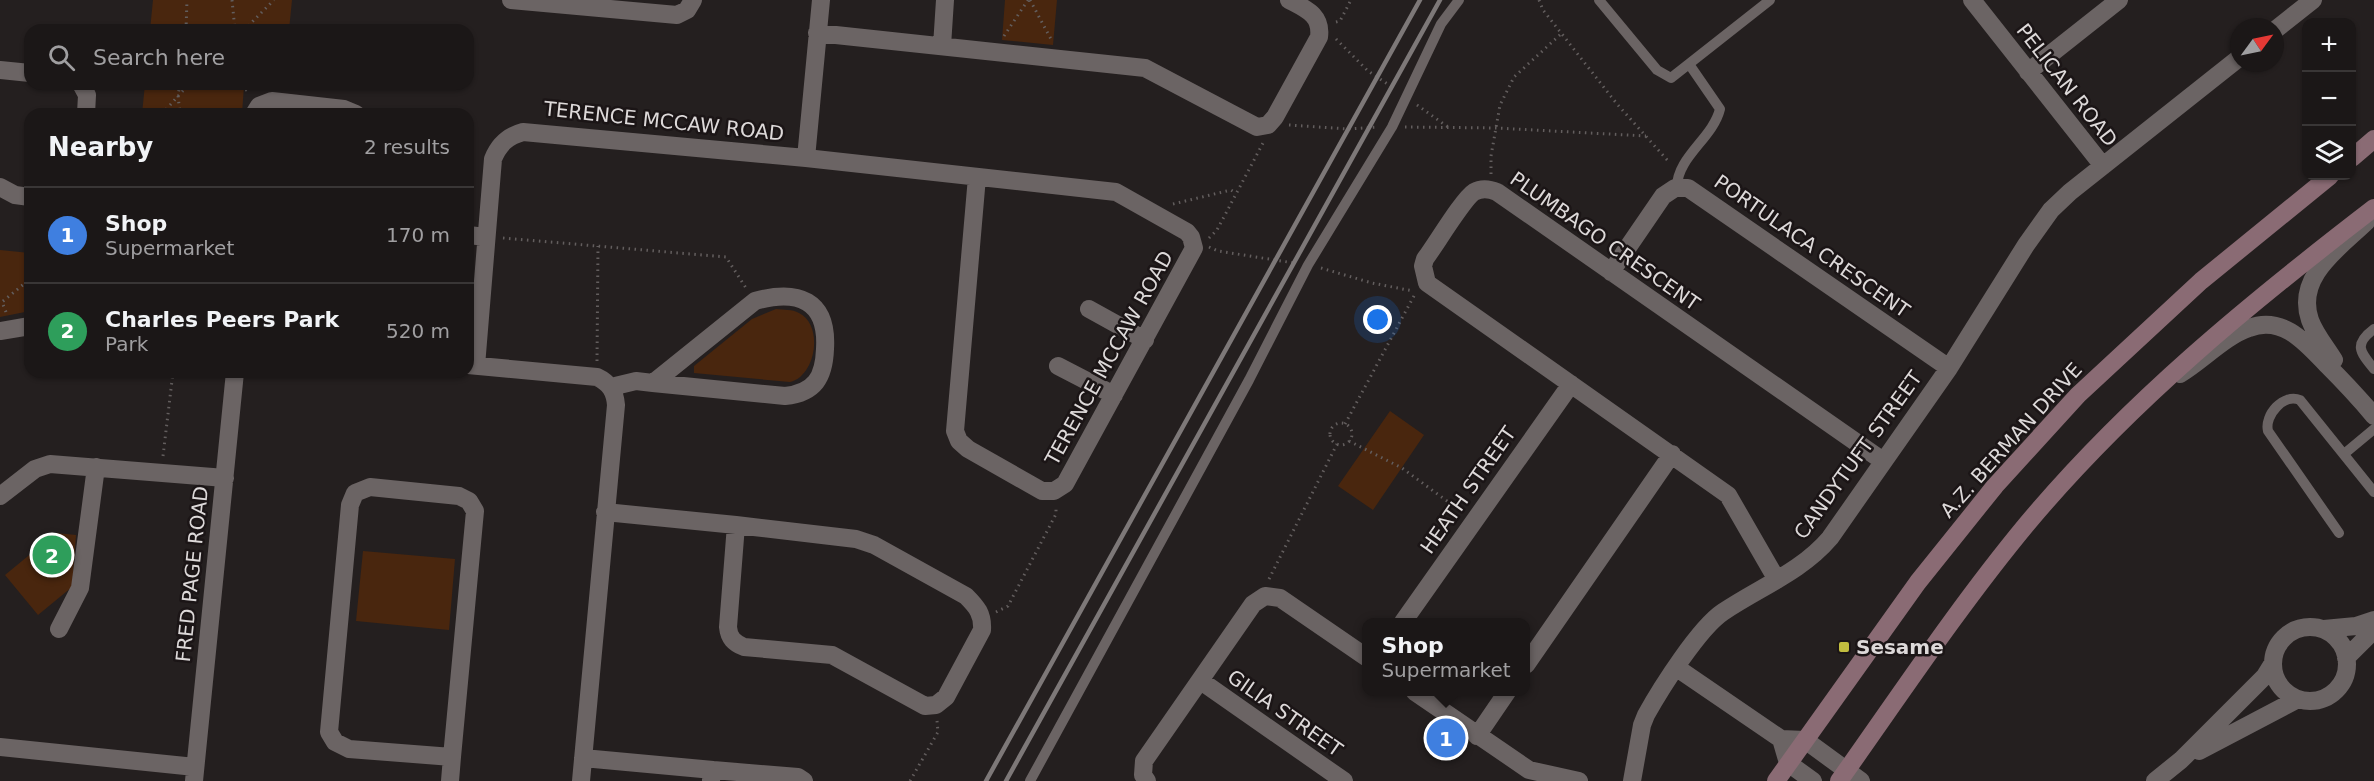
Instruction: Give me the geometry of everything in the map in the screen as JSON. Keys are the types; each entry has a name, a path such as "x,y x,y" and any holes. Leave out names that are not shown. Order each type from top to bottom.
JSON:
{"main road":[{"path":"2356,155 2374,139"},
{"name":"A.Z. BERMAN DRIVE","path":"1776,781 1918,582 1995,486 2078,395 2201,281 2325,180"},
{"path":"1849,777 1976,589 2026,525 2153,391 2243,310 2374,208"}],"street":[{"path":"511,0 671,15 687,10 693,0"},
{"path":"806,158 820,0"},
{"path":"942,46 945,0"},
{"path":"818,33 1145,68 1251,126 1262,126 1272,121 1281,107 1319,37 1319,23 1313,14 1289,0"},
{"name":"PELICAN ROAD","path":"1949,368 2026,245 2052,210 2103,166 1972,0"},
{"path":"2028,72 2119,0"},
{"path":"2284,23 2313,0"},
{"path":"2103,166 2230,65"},
{"path":"0,70 24,72"},
{"path":"84,90 87,95 86,108"},
{"path":"258,108 272,101 335,108"},
{"name":"TERENCE MCCAW ROAD","path":"474,347 493,159 501,144 515,134 523,132 806,158 1116,192 1187,232 1194,248 1065,484 1054,492 1042,491 968,448 959,441 955,431 977,177"},
{"path":"1611,272 1663,196 1678,180"},
{"name":"PORTULACA CRESCENT","path":"1678,180 1949,368"},
{"path":"0,187 15,195 24,196"},
{"name":"PLUMBAGO CRESCENT","path":"1777,580 1728,495 1427,283 1423,266 1425,259 1468,197 1480,190 1492,190 1883,461"},
{"path":"2343,379 2310,320 2306,298 2311,281 2323,264 2374,215"},
{"path":"474,236 486,237"},
{"path":"474,365 604,382 636,381 653,383 785,396 803,392 817,381 824,365 826,331 822,316 811,304 797,298 774,297 755,302 653,383"},
{"path":"1089,309 1145,340"},
{"path":"2153,391 2197,364 2236,334 2249,327 2275,325 2302,339 2343,379 2374,416"},
{"path":"5,329 24,327"},
{"path":"1058,366 1114,396"},
{"name":"CANDYTUFT STREET","path":"1632,781 1646,715 1713,620 1809,560 1819,550 1949,368"},
{"name":"FRED PAGE ROAD","path":"194,774 234,378"},
{"path":"581,781 616,405 604,382"},
{"name":"HEATH STREET","path":"1406,618 1571,384"},
{"path":"1530,659 1672,454"},
{"path":"0,496 28,473 42,465 58,463 225,478"},
{"path":"59,629 80,588 96,467"},
{"path":"450,781 475,511 469,501 459,496 364,488 356,493 350,505 329,732 335,742 348,749 452,757"},
{"path":"605,512 736,525 864,541 966,596 983,619 982,630 946,697 936,705 920,704 832,655 744,647 735,643 728,627 736,525"},
{"path":"1148,781 1143,775 1144,761 1253,604 1265,596 1280,598 1362,654"},
{"path":"2324,629 2342,645 2346,658 2343,680 2336,690 2325,697 2313,700 2298,699 2280,685 2275,674 2273,663 2275,651 2281,641 2300,628 2324,629 2356,626 2374,620"},
{"path":"2346,658 2374,630"},
{"path":"2155,781 2181,760 2265,676 2273,663"},
{"path":"1677,668 1781,739 1805,740 1849,777"},
{"name":"GILIA STREET","path":"1201,681 1344,781"},
{"path":"1421,696 1529,770 1579,781"},
{"path":"1477,736 1505,696"},
{"path":"2181,760 2298,699"},
{"path":"1781,739 1788,763 1813,781"},
{"path":"0,747 194,774"},
{"path":"583,758 712,775 798,777 804,781"}],"lane":[{"path":"1030,781 1259,361 1308,265 1392,127 1441,24 1459,0"},
{"path":"1599,0 1662,75 1671,78 1770,0"},
{"path":"1678,180 1720,109 1689,64"},
{"path":"2374,329 2361,340 2360,346 2362,353 2374,369"},
{"path":"2339,533 2268,430 2266,422 2268,417 2285,400 2289,398 2300,400 2374,492"},
{"path":"2344,454 2374,429"}],"path":[{"path":"186,24 187,0"},
{"path":"232,0 234,24"},
{"path":"250,24 274,0"},
{"path":"1000,52 1000,42 1029,0 1052,41 1052,57"},
{"path":"1319,23 1340,21 1352,0"},
{"path":"1539,0 1544,10 1617,104 1646,136 1678,180"},
{"path":"1319,23 1368,71 1449,127"},
{"path":"1492,190 1491,156 1500,105 1514,77 1562,33"},
{"path":"179,90 179,108"},
{"path":"167,108 184,90"},
{"path":"1204,244 1216,230 1263,145 1262,126 1286,124 1348,129 1496,128 1646,136"},
{"path":"1157,215 1170,204 1231,190 1237,193"},
{"path":"486,237 726,257 755,302"},
{"path":"598,246 604,382"},
{"path":"5,329 2,302 24,284"},
{"path":"1345,424 1416,292"},
{"path":"161,472 172,378"},
{"path":"1340,423 1345,424 1351,431 1350,441 1346,444 1337,444 1330,437 1331,428 1340,423"},
{"path":"1350,441 1402,468 1467,516"},
{"path":"1269,576 1337,444"},
{"path":"983,619 1008,606 1056,514 1054,492"},
{"path":"910,781 938,732 936,705"}],"shaded area":[{"path":"153,0 292,0 290,24 151,24"},
{"path":"1005,0 1057,0 1053,45 1002,40"},
{"path":"144,90 244,90 242,108 143,108"},
{"path":"0,250 24,252 24,312 0,317"},
{"path":"776,309 799,313 807,319 812,328 814,350 811,361 799,378 790,382 694,373 694,366 752,319"},
{"path":"1390,411 1424,435 1373,510 1338,486"},
{"path":"56,533 76,535 72,587 38,615 5,575"},
{"path":"363,551 455,559 449,630 356,621"}],"railway":[{"path":"986,781 1420,0"},
{"path":"1006,781 1440,0"}],"place":[{"name":"Charles Peers Park","path":"52,555"},
{"name":"Sesame","path":"1844,647"},
{"name":"Shop","path":"1446,738"}]}
